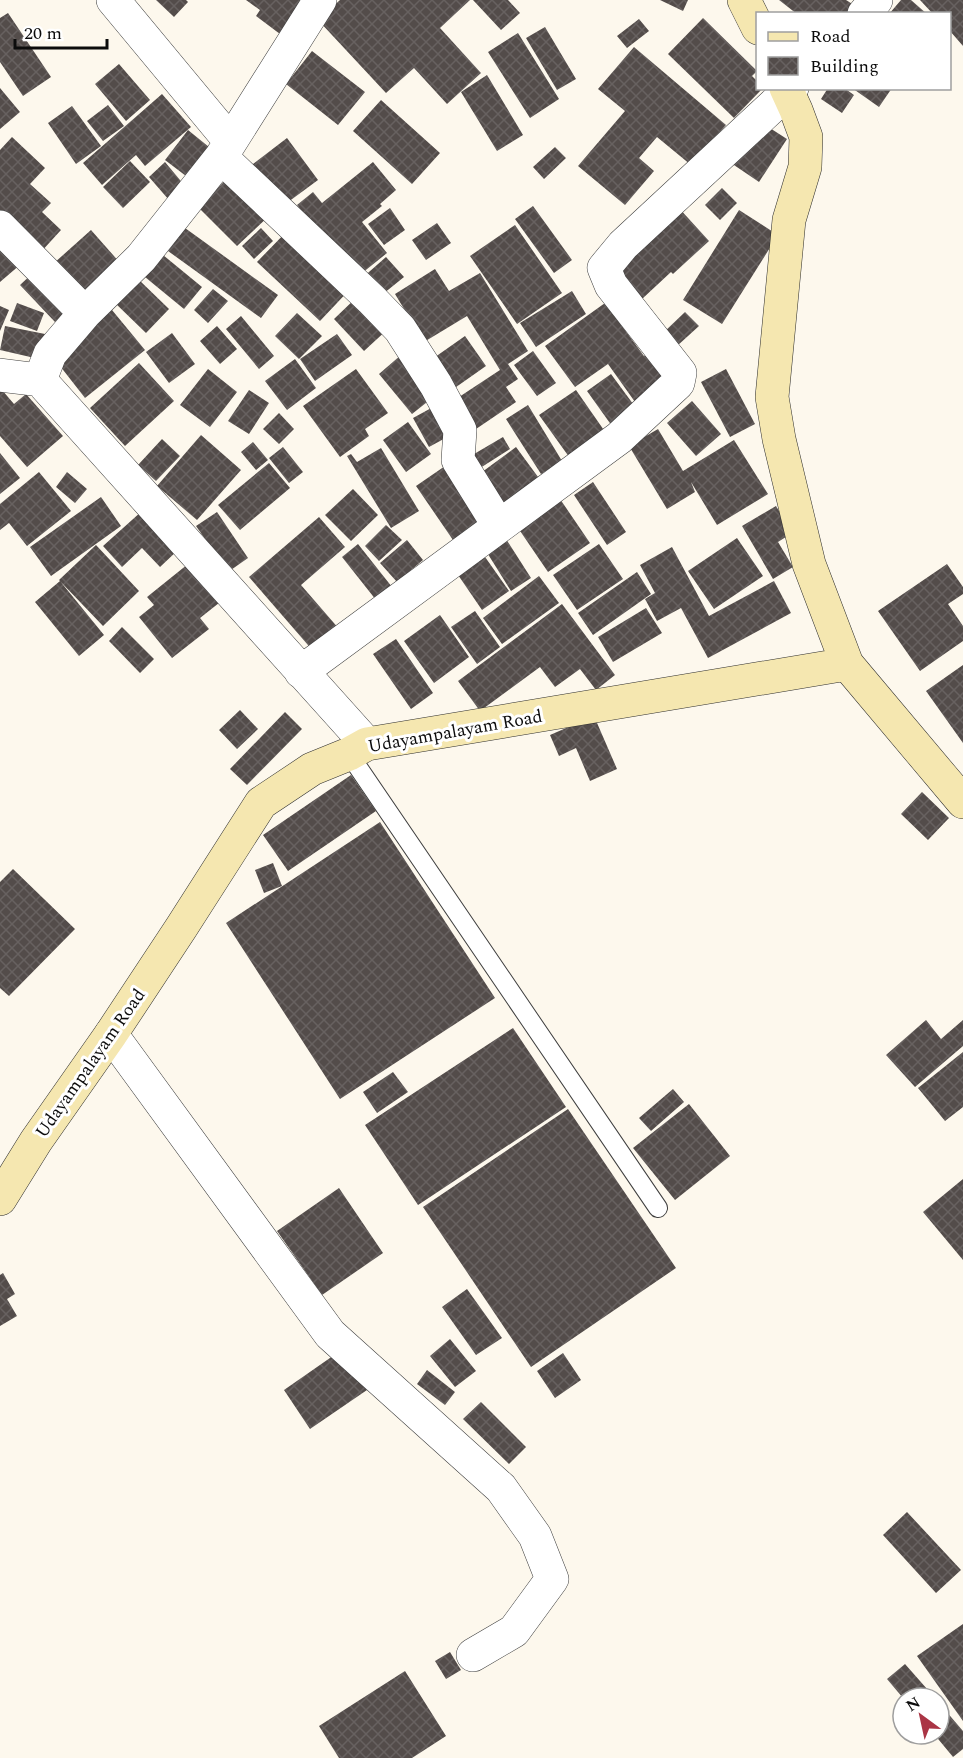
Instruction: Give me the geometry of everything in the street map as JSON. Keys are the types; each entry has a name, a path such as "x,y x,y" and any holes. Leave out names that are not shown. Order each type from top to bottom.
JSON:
{"street":[{"path":"112,0 225,149 400,329 436,385 460,430 458,460 499,526"},
{"path":"40,380 50,354 85,314 141,258 225,149 320,0"},
{"path":"744,0 756,24"},
{"path":"866,12 876,0"},
{"path":"301,672 619,438 678,383 680,373 611,285 604,268 623,245 788,90 806,137 805,168 789,219 772,397 779,439 809,564 846,663 963,802"},
{"path":"0,226 85,314"},
{"path":"0,375 40,380 301,672 358,749"},
{"name":"Udayampalayam Road","path":"0,1199 36,1141 111,1034 261,803 312,769 358,749 846,663"},
{"path":"111,1034 330,1334 501,1488 535,1536 552,1579 514,1631 473,1655"}],"lane":[{"path":"358,749 658,1209"}],"building":[{"path":"156,0 186,0 188,2 174,17"},
{"path":"246,0 311,0 284,37 256,16 260,10"},
{"path":"340,0 470,0 440,28 481,73 447,104 414,68 386,93 318,20"},
{"path":"473,0 508,0 520,13 501,30"},
{"path":"660,0 688,0 683,11"},
{"path":"779,0 846,0 854,5 849,12 794,12"},
{"path":"901,0 911,0 925,12 891,12"},
{"path":"920,0 963,0 963,46 951,32 951,12 931,12"},
{"path":"8,13 51,77 23,96 0,62 0,18"},
{"path":"703,18 756,70 752,76 756,80 756,90 761,90 734,118 668,54"},
{"path":"639,19 649,31 627,48 617,36"},
{"path":"545,27 576,79 557,90 526,38"},
{"path":"518,33 559,99 530,118 488,52"},
{"path":"634,47 726,125 691,165 657,137 639,158 654,171 625,205 578,166 625,111 598,89"},
{"path":"312,51 365,92 338,125 286,84"},
{"path":"119,64 150,100 126,121 95,84"},
{"path":"487,75 523,135 497,151 461,92"},
{"path":"0,88 20,112 0,129"},
{"path":"827,90 847,90 854,95 842,113 821,99"},
{"path":"855,90 891,90 879,107"},
{"path":"162,94 191,127 145,166 136,155 102,185 83,163"},
{"path":"381,100 440,153 412,184 353,131"},
{"path":"108,105 124,126 103,141 87,121"},
{"path":"72,106 101,146 76,164 48,123"},
{"path":"759,121 787,139 759,182 731,163"},
{"path":"188,130 209,147 186,176 165,160"},
{"path":"12,137 45,168 30,184 51,203 42,212 61,230 40,253 0,214 0,150"},
{"path":"287,138 318,180 280,208 249,167"},
{"path":"555,147 566,158 544,179 533,167"},
{"path":"130,161 150,182 123,208 103,187"},
{"path":"165,162 185,186 169,200 149,177"},
{"path":"373,162 396,190 380,204 382,206 362,222 387,253 356,278 297,205 313,192 322,203"},
{"path":"230,176 269,216 237,246 198,207"},
{"path":"722,188 737,203 720,220 705,205"},
{"path":"533,206 572,260 554,273 515,219"},
{"path":"678,207 709,241 642,299 613,267"},
{"path":"390,208 405,230 384,245 368,224"},
{"path":"739,210 778,235 722,324 683,300"},
{"path":"437,223 451,243 426,260 412,240"},
{"path":"515,225 562,293 517,324 470,256"},
{"path":"291,227 353,286 320,321 257,262"},
{"path":"185,228 278,295 261,318 168,251"},
{"path":"261,228 273,241 254,259 242,246"},
{"path":"91,230 121,264 83,298 53,264"},
{"path":"0,244 21,264 0,282"},
{"path":"163,255 202,287 184,309 145,277"},
{"path":"386,257 404,277 378,298 361,279"},
{"path":"435,269 449,291 480,273 528,351 508,364 518,379 506,387 516,402 476,429 456,399 500,370 467,316 424,342 395,294"},
{"path":"35,271 70,307 55,322 20,285"},
{"path":"136,277 169,309 146,333 113,301"},
{"path":"213,289 228,301 208,323 194,310"},
{"path":"572,291 586,314 536,347 520,323"},
{"path":"359,295 389,328 364,351 334,319"},
{"path":"17,303 44,313 37,331 10,321"},
{"path":"605,303 644,356 654,348 673,375 635,402 608,364 575,387 545,346"},
{"path":"0,306 9,310 0,331"},
{"path":"112,310 145,350 85,398 53,357"},
{"path":"685,312 699,326 677,346 664,332"},
{"path":"297,313 322,336 299,359 275,336"},
{"path":"241,316 274,356 259,369 226,329"},
{"path":"5,326 45,334 39,359 0,350"},
{"path":"217,326 237,349 220,364 200,341"},
{"path":"172,333 195,364 169,383 146,352"},
{"path":"337,334 352,355 315,381 300,359"},
{"path":"465,336 486,366 449,392 428,362"},
{"path":"533,351 556,383 537,396 514,365"},
{"path":"401,355 436,395 412,414 379,374"},
{"path":"295,359 316,388 287,410 265,381"},
{"path":"139,363 174,401 125,446 90,408"},
{"path":"208,369 237,392 210,427 180,405"},
{"path":"356,369 388,413 365,429 369,436 340,457 303,406"},
{"path":"726,369 755,424 730,437 701,382"},
{"path":"611,374 636,408 612,426 587,391"},
{"path":"2,390 14,404 26,394 63,436 27,467 0,436 0,392"},
{"path":"249,390 269,403 249,434 228,421"},
{"path":"576,390 608,436 572,461 539,415"},
{"path":"692,401 721,434 696,456 667,423"},
{"path":"528,405 562,461 541,474 506,419"},
{"path":"435,406 451,435 429,447 413,418"},
{"path":"279,413 294,429 279,444 263,429"},
{"path":"408,422 431,454 406,472 383,440"},
{"path":"658,429 683,471 734,440 768,494 717,525 691,482 695,492 667,509 629,446"},
{"path":"201,435 241,470 197,520 157,486"},
{"path":"503,437 510,449 477,470 469,457"},
{"path":"162,439 180,456 156,481 138,465"},
{"path":"253,442 268,460 256,470 241,452"},
{"path":"283,447 303,472 289,483 269,458"},
{"path":"516,447 541,481 502,509 478,475"},
{"path":"381,448 419,511 391,528 347,456 351,454 357,462"},
{"path":"0,453 20,478 0,494"},
{"path":"269,463 290,488 240,530 218,505"},
{"path":"448,464 485,519 453,540 416,486"},
{"path":"39,472 71,511 27,546 9,523 0,530 0,504"},
{"path":"67,472 87,489 75,503 56,487"},
{"path":"593,482 626,532 607,545 574,495"},
{"path":"353,489 378,515 351,541 325,515"},
{"path":"558,496 590,543 548,572 516,525"},
{"path":"101,497 121,526 51,576 30,547"},
{"path":"776,506 792,533 778,542 793,567 773,579 742,526"},
{"path":"142,511 178,550 160,567 142,548 122,567 103,546"},
{"path":"217,512 248,558 228,572 196,526"},
{"path":"319,517 345,547 301,585 340,630 314,652 249,577"},
{"path":"386,525 402,540 379,561 365,546"},
{"path":"737,538 763,576 714,609 688,571"},
{"path":"506,539 531,578 511,591 486,551"},
{"path":"407,540 423,560 397,582 380,563"},
{"path":"358,544 396,592 380,605 342,557"},
{"path":"599,544 623,579 577,610 553,575"},
{"path":"96,545 139,591 103,626 59,580"},
{"path":"672,547 709,616 774,581 791,613 708,658 681,608 657,621 645,599 655,593 640,565"},
{"path":"483,554 509,591 482,610 456,572"},
{"path":"193,560 224,599 200,618 209,629 172,658 139,617 154,605 147,597"},
{"path":"947,564 963,587 963,594 948,604 963,626 963,641 920,671 878,611"},
{"path":"637,572 651,594 593,635 578,613"},
{"path":"539,576 559,603 502,644 483,618"},
{"path":"60,581 104,635 79,656 35,602"},
{"path":"562,604 615,675 596,690 580,669 555,687 540,667 480,711 458,681"},
{"path":"646,608 662,633 613,662 598,637"},
{"path":"475,611 500,647 477,664 451,627"},
{"path":"440,615 469,657 434,683 404,641"},
{"path":"122,627 154,659 140,673 109,641"},
{"path":"396,639 433,693 411,709 373,654"},
{"path":"963,665 963,743 926,691"},
{"path":"240,710 258,729 237,749 219,730"},
{"path":"285,712 302,729 247,785 230,769"},
{"path":"594,716 617,769 590,781 576,748 559,756 550,735"},
{"path":"351,775 376,811 288,871 263,835"},
{"path":"922,792 949,818 928,840 901,814"},
{"path":"380,822 495,998 340,1099 226,923"},
{"path":"273,863 282,886 264,893 255,870"},
{"path":"13,869 75,929 9,996 0,988 0,882"},
{"path":"926,1020 941,1039 963,1020 963,1046 915,1087 886,1055"},
{"path":"513,1028 566,1107 418,1205 365,1125"},
{"path":"963,1052 963,1107 945,1121 918,1088"},
{"path":"393,1072 408,1092 377,1113 363,1092"},
{"path":"673,1089 684,1102 651,1131 639,1118"},
{"path":"689,1104 730,1156 675,1200 633,1148"},
{"path":"568,1109 676,1268 531,1367 423,1207"},
{"path":"963,1179 963,1260 923,1212"},
{"path":"339,1188 383,1253 322,1295 277,1231"},
{"path":"3,1273 15,1294 7,1299 17,1316 0,1326 0,1275"},
{"path":"467,1289 502,1338 476,1355 442,1307"},
{"path":"450,1339 476,1371 455,1387 430,1356"},
{"path":"340,1351 367,1390 310,1429 284,1390"},
{"path":"563,1353 581,1380 555,1398 537,1371"},
{"path":"427,1370 455,1392 445,1405 417,1384"},
{"path":"481,1402 526,1447 509,1464 463,1419"},
{"path":"907,1512 961,1570 936,1593 883,1535"},
{"path":"963,1624 963,1721 951,1704 951,1686 938,1686 917,1656"},
{"path":"450,1652 461,1670 446,1679 435,1661"},
{"path":"905,1664 924,1686 893,1686 887,1679"},
{"path":"405,1671 446,1736 412,1758 339,1758 319,1726"},
{"path":"951,1717 963,1731 963,1749 953,1757 944,1746 951,1746"}]}
